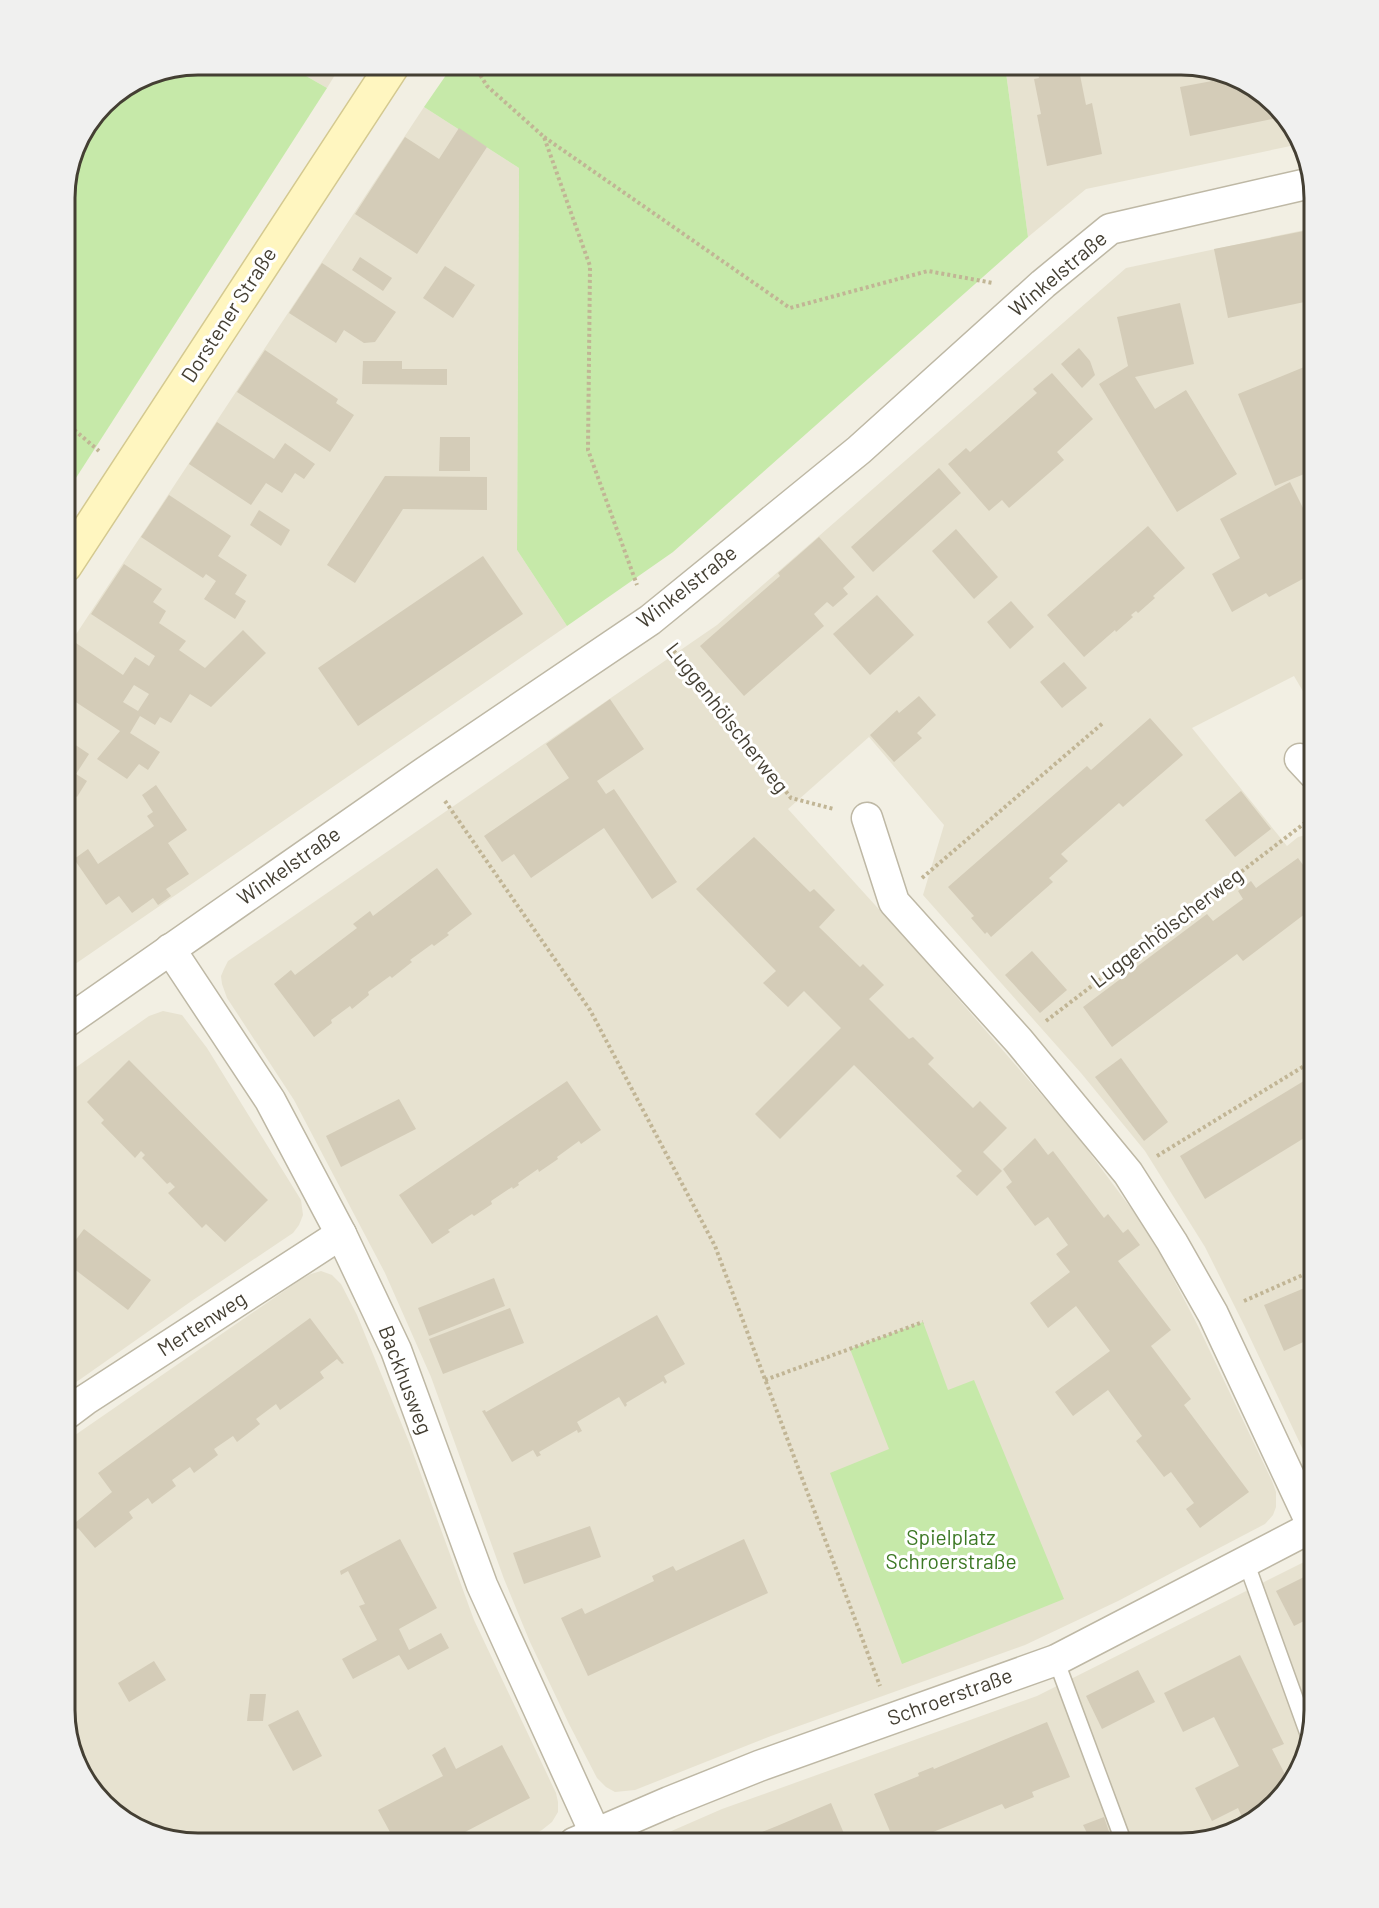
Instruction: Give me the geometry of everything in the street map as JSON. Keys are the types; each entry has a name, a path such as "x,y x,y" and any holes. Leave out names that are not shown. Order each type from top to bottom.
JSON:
{"street":[{"name":"Dorstener Straße","path":"75,551 386,75"},
{"name":"Winkelstraße","path":"75,1016 425,772 650,620 859,450 1036,290 1110,229 1303,185"},
{"path":"867,818 894,902 1019,1041 1128,1173 1172,1242 1213,1314 1304,1506"},
{"name":"Backhusweg","path":"171,949 270,1100 341,1234 396,1350 482,1585 582,1833"},
{"name":"Mertenweg","path":"75,1407 341,1234"},
{"name":"Schroerstraße","path":"596,1833 759,1766 1056,1660 1304,1532"}],"lane":[{"path":"1246,1562 1303,1721"},
{"path":"1056,1660 1120,1833"}],"path":[{"path":"480,75 486,86 544,137 790,308 928,271 1036,290"},
{"name":"Luggenhölscherweg","path":"544,137 590,266 588,450 650,620 790,798 867,818"},
{"path":"894,902 1103,723"},
{"path":"425,772 590,1011 715,1246 892,1718"},
{"name":"Luggenhölscherweg","path":"1019,1041 1304,824"},
{"path":"1128,1173 1304,1066"},
{"path":"1213,1314 1304,1274"},
{"path":"765,1380 923,1322"}],"shaded area":[{"path":"304,75 335,75 327,88"},
{"path":"1006,75 1189,75 1205,77 1235,88 1262,105 1274,117 1292,146 1086,189 1028,237"},
{"path":"424,107 519,168 517,550 567,626 75,964 75,636"},
{"path":"1304,230 1304,693 1294,676 1192,728 1287,846 1298,837 1304,836 1304,1452 1205,1247 1145,1151 1081,1073 923,895 944,825 869,737 788,809 914,948 1053,1108 1139,1219 1161,1255 1198,1326 1272,1481 1276,1492 1276,1507 1273,1515 1265,1524 1118,1601 1025,1645 771,1736 635,1790 615,1792 597,1778 530,1642 504,1579 431,1377 385,1273 294,1100 227,998 221,976 228,961 717,625 1126,268"},
{"path":"163,1011 182,1015 207,1048 301,1200 303,1215 293,1233 75,1383 75,1068 149,1016"},
{"path":"321,1271 332,1275 341,1284 357,1315 409,1442 474,1620 556,1793 558,1812 552,1822 536,1833 182,1832 151,1824 123,1808 100,1785 84,1757 79,1742 75,1710 75,1435 311,1274"},
{"path":"1304,1562 1304,1710 1300,1742 1288,1772 1279,1785 1256,1808 1228,1824 1213,1829 1181,1833 667,1833 722,1809 1037,1696"}],"green space":[{"path":"304,75 327,88 75,479 75,190 79,166 91,136 117,105 151,84 174,77"},
{"path":"446,75 1006,75 1028,237 673,552 567,626 517,550 519,168 424,107"},
{"name":"Spielplatz Schroerstraße","path":"923,1322 948,1390 974,1380 1064,1599 902,1664 830,1473 889,1449 850,1349"}],"building":[{"path":"1038,75 1080,75 1086,105 1092,103 1102,154 1047,166 1037,115 1041,114 1034,79 1039,78"},
{"path":"1212,79 1221,82 1249,96 1275,118 1190,136 1180,87 1212,81"},
{"path":"459,128 487,147 417,254 355,214 405,137 439,159"},
{"path":"1304,231 1304,302 1228,318 1214,249"},
{"path":"360,257 392,278 383,291 352,270"},
{"path":"322,263 396,312 375,342 364,343 344,330 336,343 289,313"},
{"path":"445,266 475,285 453,318 423,298"},
{"path":"1180,303 1194,364 1135,377 1155,409 1186,390 1237,474 1177,512 1099,384 1128,366 1117,317"},
{"path":"1079,348 1090,361 1095,375 1082,388 1061,364"},
{"path":"265,350 338,399 336,403 354,415 330,452 237,392"},
{"path":"363,361 402,361 402,369 447,369 447,385 362,384"},
{"path":"1304,367 1304,474 1275,486 1238,394"},
{"path":"1052,373 1093,419 1057,452 1064,460 1009,508 1002,500 989,511 948,464 966,448 970,452 1037,393 1033,389"},
{"path":"217,422 274,459 285,443 315,464 304,479 295,473 282,493 266,483 251,505 189,464"},
{"path":"440,437 470,437 470,471 439,471"},
{"path":"939,468 961,493 873,572 851,547"},
{"path":"385,476 487,477 487,510 403,509 355,583 327,565"},
{"path":"1290,482 1304,510 1304,578 1269,597 1266,593 1232,612 1212,574 1240,558 1220,519"},
{"path":"169,495 231,536 218,556 247,575 235,594 246,601 235,619 204,599 216,581 206,574 203,578 141,537"},
{"path":"259,510 290,530 281,546 250,525"},
{"path":"1148,526 1185,568 1153,596 1155,598 1138,613 1136,611 1131,615 1133,617 1084,657 1047,615"},
{"path":"956,529 998,577 974,599 932,551"},
{"path":"819,537 855,577 843,588 848,594 833,607 827,602 814,614 824,626 744,696 700,646 780,576 778,573"},
{"path":"483,556 523,614 358,726 318,668"},
{"path":"124,564 162,589 153,602 166,611 159,623 186,641 179,650 205,668 243,630 266,653 211,707 190,694 171,723 160,717 155,725 140,716 130,733 160,752 148,770 139,764 127,779 97,759 120,731 75,702 75,642 123,675 135,657 149,666 155,656 91,614","holes":["134,685 149,694 138,711 123,702"]},
{"path":"877,595 914,635 870,675 833,634"},
{"path":"1011,601 1034,627 1010,649 987,622"},
{"path":"1064,662 1087,688 1062,708 1040,682"},
{"path":"919,696 936,715 917,733 922,738 894,762 870,735 897,710 899,713"},
{"path":"610,699 644,749 597,781 606,794 614,789 677,882 652,899 604,828 531,878 514,854 502,862 484,836 569,778 546,744"},
{"path":"1150,718 1183,755 1123,807 1119,803 1061,854 1068,861 1049,878 1053,882 991,937 987,932 985,934 971,918 974,916 948,887 1087,766 1091,770"},
{"path":"75,745 89,754 76,774 87,781 77,797 75,796"},
{"path":"156,785 187,830 168,843 189,874 166,889 171,896 158,905 153,898 132,913 119,896 106,905 75,858 88,849 98,864 154,826 147,816 153,812 142,795"},
{"path":"1241,791 1271,829 1235,857 1205,820"},
{"path":"754,837 810,892 814,889 835,910 819,927 860,967 863,964 884,985 869,999 909,1039 913,1037 934,1058 928,1064 973,1108 980,1101 1007,1128 983,1152 1002,1171 977,1196 956,1176 962,1171 854,1065 780,1139 755,1114 841,1028 804,991 788,1007 763,983 776,971 696,889"},
{"path":"1298,858 1304,866 1304,915 1243,961 1237,954 1112,1047 1083,1007 1207,914 1213,921 1243,899 1238,891 1251,881 1256,888"},
{"path":"437,868 472,914 447,933 449,935 410,960 412,962 392,978 390,976 368,992 369,995 352,1009 350,1006 331,1020 332,1023 314,1037 274,984 291,970 295,975 357,928 353,924 370,911 373,916"},
{"path":"1032,951 1067,990 1040,1013 1005,975"},
{"path":"1121,1058 1168,1122 1144,1141 1095,1077"},
{"path":"129,1060 268,1200 225,1242 206,1224 202,1228 168,1193 175,1187 170,1182 167,1184 142,1158 145,1155 141,1151 135,1158 101,1123 104,1120 87,1102"},
{"path":"567,1081 601,1130 581,1144 579,1141 557,1157 558,1159 539,1172 538,1169 518,1183 519,1185 491,1201 492,1204 448,1230 450,1232 432,1244 399,1195"},
{"path":"1304,1081 1304,1138 1205,1199 1180,1156"},
{"path":"399,1099 416,1129 341,1167 326,1136"},
{"path":"1035,1138 1048,1155 1053,1151 1104,1218 1108,1214 1123,1233 1128,1229 1140,1245 1118,1261 1171,1330 1151,1346 1191,1399 1184,1405 1249,1492 1200,1528 1186,1509 1194,1503 1171,1472 1164,1477 1136,1441 1142,1436 1108,1390 1073,1416 1055,1392 1110,1351 1076,1306 1048,1328 1030,1303 1070,1272 1056,1254 1068,1245 1048,1217 1035,1226 1006,1187 1012,1182 1003,1169"},
{"path":"84,1229 151,1280 128,1310 75,1270 75,1241"},
{"path":"494,1278 505,1306 429,1336 418,1308"},
{"path":"1304,1288 1304,1342 1284,1351 1264,1305"},
{"path":"510,1308 524,1343 443,1374 429,1339"},
{"path":"657,1315 685,1364 664,1376 667,1382 665,1384 663,1381 626,1403 625,1407 619,1397 577,1422 582,1431 578,1433 577,1430 539,1452 541,1455 537,1457 533,1450 512,1462 482,1411 486,1412"},
{"path":"310,1318 344,1363 342,1364 337,1359 320,1372 324,1378 280,1410 276,1404 256,1419 260,1424 237,1442 233,1436 214,1449 218,1455 194,1473 190,1467 172,1480 176,1486 152,1504 148,1498 129,1512 133,1518 95,1548 78,1528 75,1531 75,1521 112,1492 98,1473"},
{"path":"590,1526 601,1557 524,1584 513,1553"},
{"path":"400,1539 437,1608 399,1629 409,1650 441,1633 449,1648 408,1670 399,1655 353,1679 342,1659 377,1640 359,1606 365,1604 348,1571 341,1575 340,1571"},
{"path":"744,1539 768,1593 588,1676 561,1618 582,1608 585,1614 654,1581 652,1576 673,1566 676,1571"},
{"path":"1304,1577 1304,1621 1294,1626 1276,1591"},
{"path":"1240,1655 1284,1744 1272,1749 1286,1775 1256,1808 1242,1817 1238,1808 1212,1821 1195,1788 1239,1766 1214,1717 1183,1732 1164,1693"},
{"path":"154,1661 166,1680 129,1702 118,1683"},
{"path":"1138,1670 1155,1702 1102,1729 1086,1696"},
{"path":"250,1694 266,1694 263,1721 247,1721"},
{"path":"298,1710 322,1756 293,1771 268,1725"},
{"path":"1047,1722 1070,1777 1032,1792 1034,1797 1005,1809 1002,1804 931,1833 891,1833 874,1794 919,1776 918,1773 933,1767 934,1769"},
{"path":"502,1745 530,1798 463,1833 391,1833 378,1810 443,1776 432,1755 445,1747 456,1769"},
{"path":"831,1803 844,1833 759,1833"},
{"path":"1104,1817 1110,1833 1087,1833 1083,1825"}]}
